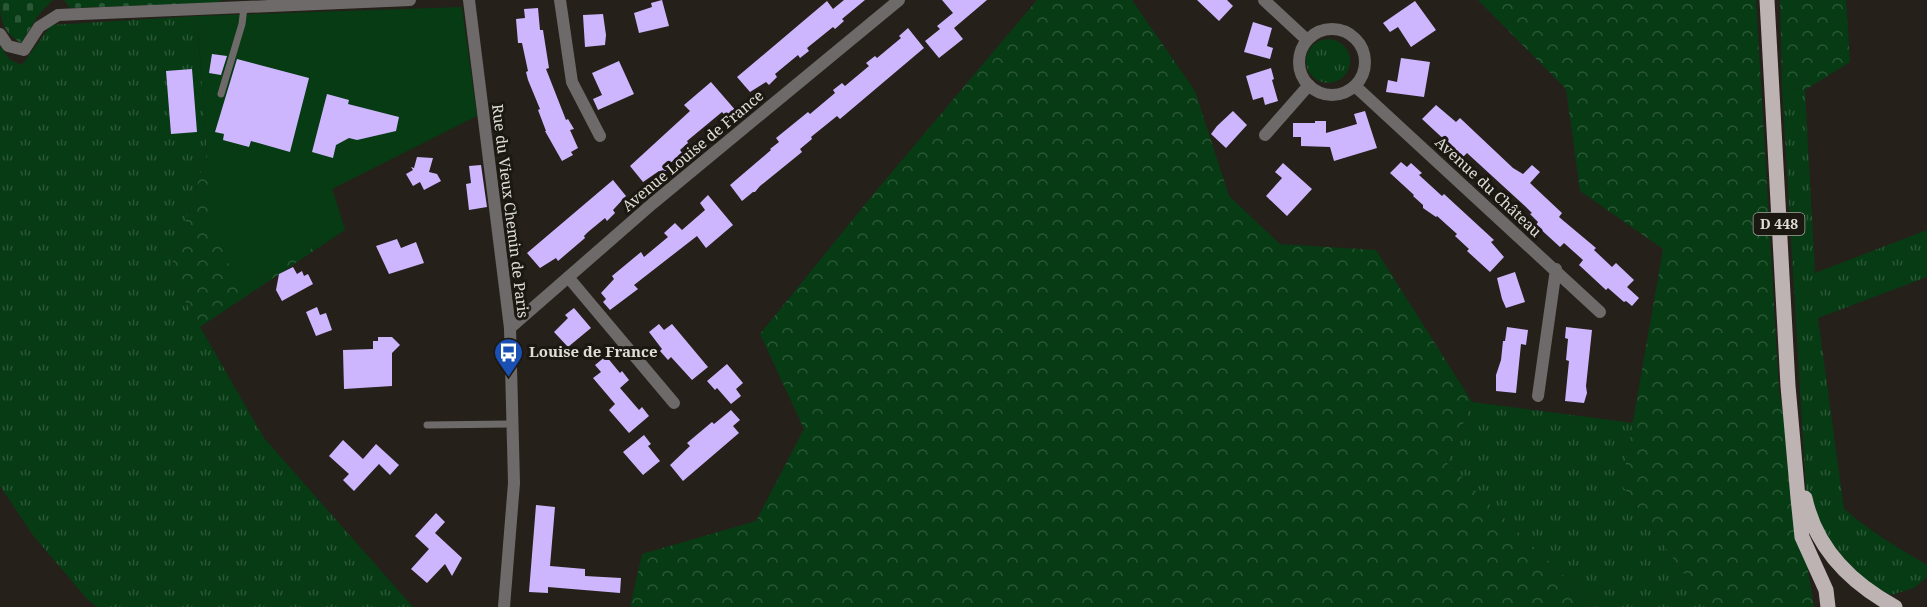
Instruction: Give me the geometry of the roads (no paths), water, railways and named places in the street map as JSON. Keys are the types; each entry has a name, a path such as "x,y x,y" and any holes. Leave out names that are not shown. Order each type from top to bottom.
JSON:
{"main road":[{"name":"D 448","path":"1767,0 1788,386 1802,537 1826,590 1828,607"},
{"name":"D 448","path":"1794,447 1807,509 1826,549 1850,578 1895,607"}],"street":[{"path":"0,34 8,46 24,50 39,27 58,15 410,0"},
{"name":"Rue du Vieux Chemin de Paris","path":"469,0 510,327 514,483 504,607"},
{"path":"560,0 572,82 600,136"},
{"name":"Avenue Louise de France","path":"510,327 652,204 899,0"},
{"path":"1264,0 1307,40"},
{"path":"1330,28 1344,30 1355,38 1363,48 1366,61 1363,75 1356,86 1332,95 1320,92 1309,85 1300,68 1302,49 1307,40 1317,32 1330,28"},
{"path":"1265,135 1309,85"},
{"name":"Avenue du Château","path":"1356,86 1600,312"},
{"path":"1538,396 1556,269"},
{"path":"568,277 674,403"}],"lane":[{"path":"221,94 242,24 244,7"},
{"path":"428,425 512,424"}],"place":[{"name":"Louise de France","path":"508,378"}]}
